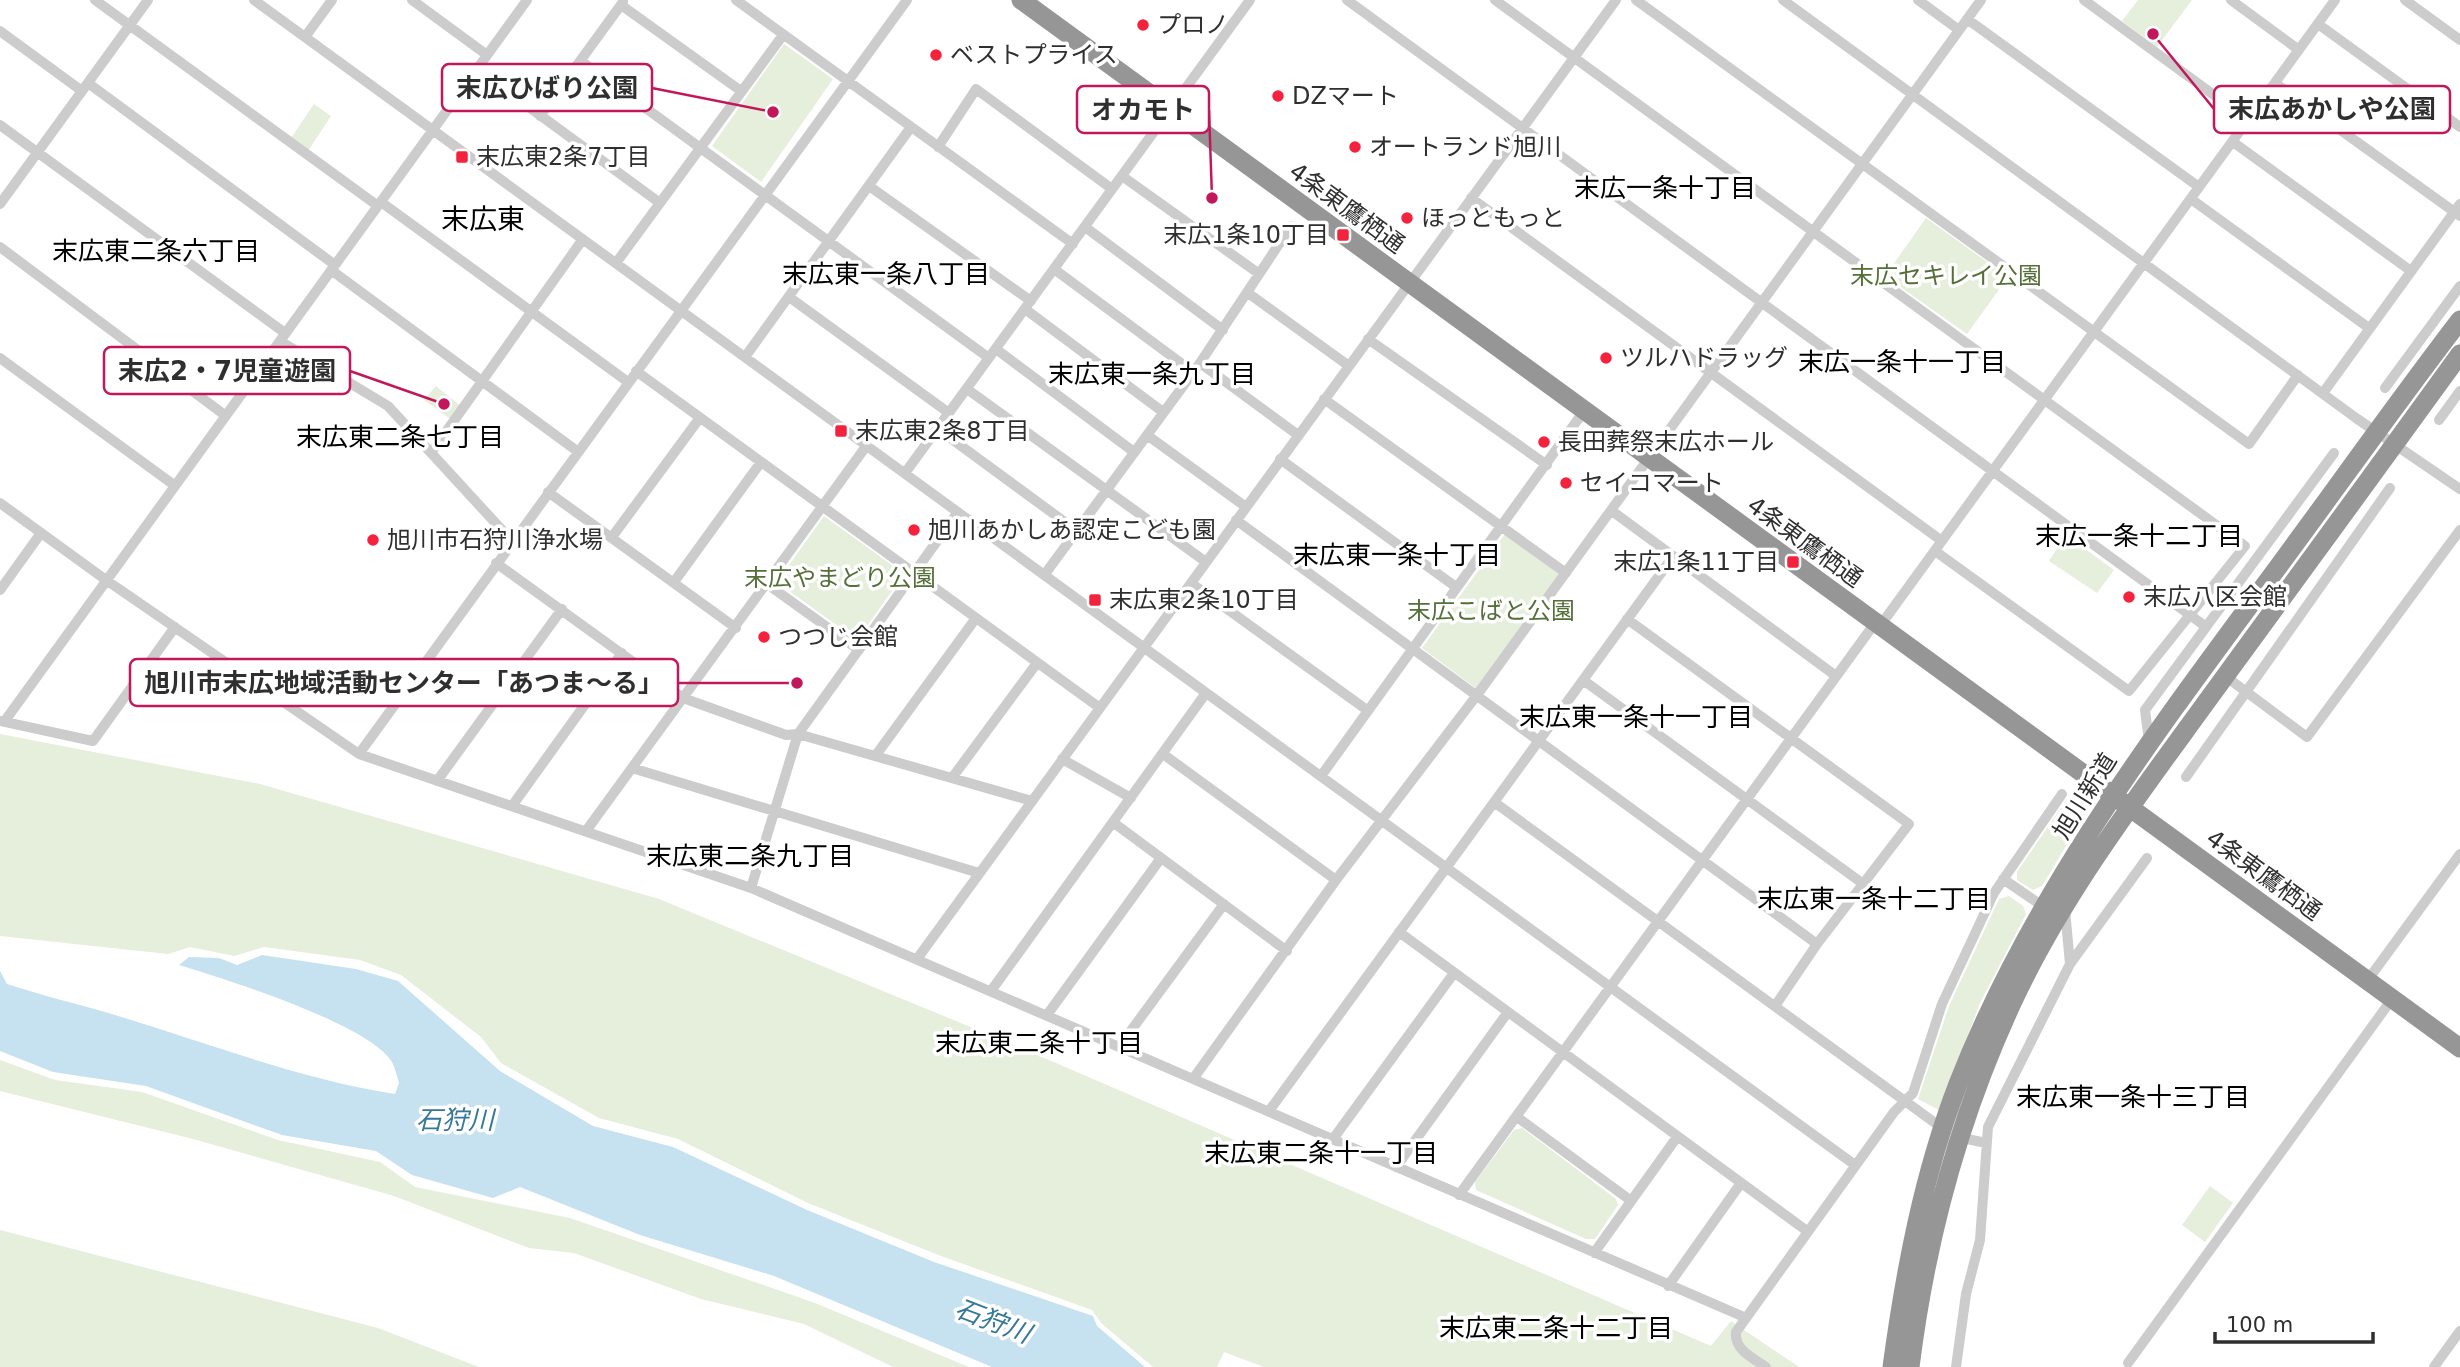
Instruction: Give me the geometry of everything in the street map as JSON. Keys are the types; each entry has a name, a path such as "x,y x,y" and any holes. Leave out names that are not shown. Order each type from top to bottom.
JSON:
{"highway":[{"name":"4条東鷹栖通","path":"1021,0 2460,1048"},
{"name":"旭川新道","path":"1892,1367 1912,1239 1996,997 2044,907 2149,741 2376,431 2411,369 2460,320"},
{"name":"旭川新道","path":"1910,1367 1950,1133 2014,998 2065,907 2130,808 2459,358"}],"street":[{"path":"95,0 628,382"},
{"path":"0,204 148,0"},
{"path":"254,0 1855,1165"},
{"path":"305,37 332,0"},
{"path":"412,0 487,55"},
{"path":"175,627 93,741 2,721 527,0"},
{"path":"736,0 1073,244"},
{"path":"359,754 907,0"},
{"path":"905,473 1250,0"},
{"path":"1347,0 2205,626"},
{"path":"1495,0 2245,546 2129,691 1935,551"},
{"path":"917,959 1616,0"},
{"path":"1636,0 2249,444 2298,375"},
{"path":"1783,0 2298,375 2460,489"},
{"path":"1918,0 1959,30"},
{"path":"1193,1079 1336,880 1384,821 1478,695 1650,459 1709,372 1814,233 1981,0"},
{"path":"2231,0 2299,50"},
{"path":"1459,1195 1790,737 1935,551 2335,0"},
{"path":"2405,0 2460,40"},
{"path":"2087,1 2248,121"},
{"path":"540,116 623,3 741,91"},
{"path":"1967,19 2199,187"},
{"path":"2318,24 2460,127"},
{"path":"0,31 85,87 333,267 577,451"},
{"path":"616,263 783,35"},
{"path":"582,61 764,194 1134,452"},
{"path":"477,69 660,204"},
{"path":"2275,83 2458,211 2323,393"},
{"path":"937,146 976,89 1112,189"},
{"path":"0,125 283,337 388,406 513,542"},
{"path":"746,357 911,127"},
{"path":"2233,142 2411,271"},
{"path":"1122,176 1258,273"},
{"path":"869,186 1028,305 1163,412"},
{"path":"1471,198 1942,541"},
{"path":"2191,199 2369,328"},
{"path":"1045,574 1223,330 1291,226"},
{"path":"1085,227 1223,330"},
{"path":"431,453 583,239"},
{"path":"0,247 226,416"},
{"path":"1054,269 1298,435"},
{"path":"2385,388 2411,369 2460,286"},
{"path":"1248,293 1349,366"},
{"path":"789,297 949,413"},
{"path":"1368,339 1547,465"},
{"path":"0,358 174,485"},
{"path":"636,371 1100,708"},
{"path":"967,389 1206,562"},
{"path":"2439,420 2460,391"},
{"path":"1324,399 1566,573"},
{"path":"1321,776 1584,411"},
{"path":"612,537 699,419"},
{"path":"938,429 1077,531"},
{"path":"1147,435 1246,507"},
{"path":"586,831 867,445"},
{"path":"2149,741 2145,710 2334,453"},
{"path":"1280,459 1456,587"},
{"path":"674,582 761,462"},
{"path":"2186,777 2390,488"},
{"path":"548,492 736,628"},
{"path":"2353,501 2371,515"},
{"path":"0,503 106,580 359,754 751,888 1744,1317"},
{"path":"1612,511 1672,558 1836,676"},
{"path":"751,888 799,734 958,512"},
{"path":"1236,520 1817,944"},
{"path":"2225,676 2307,737 2460,530"},
{"path":"0,590 41,533"},
{"path":"1269,1111 1672,558"},
{"path":"496,563 683,698 786,735 799,734 1032,801"},
{"path":"1191,583 1367,710"},
{"path":"768,584 859,650"},
{"path":"438,781 562,609"},
{"path":"876,755 976,618"},
{"path":"1627,619 1909,824 1817,944 1775,1006"},
{"path":"512,806 622,653"},
{"path":"952,778 1037,663"},
{"path":"1583,680 1862,883"},
{"path":"991,991 1206,693"},
{"path":"1163,754 1336,880"},
{"path":"1062,760 1131,798"},
{"path":"632,768 979,873"},
{"path":"1766,1367 1739,1348 1735,1341 1736,1332 1744,1317 1855,1165 1913,1093 1942,1004 1963,954 2003,879 2062,794"},
{"path":"1494,802 1904,1102 1950,1133 1986,1143"},
{"path":"1114,823 1287,951"},
{"path":"2367,981 2460,854"},
{"path":"1048,1016 1161,858"},
{"path":"1956,1367 1966,1294 1980,1240 1988,1127 2070,964 2147,858"},
{"path":"2003,879 2044,907"},
{"path":"1119,1047 1224,904"},
{"path":"2065,907 2070,964"},
{"path":"1399,932 1807,1230"},
{"path":"1334,1139 1454,973"},
{"path":"2128,1363 2392,999"},
{"path":"1396,1167 1508,1012"},
{"path":"1517,1117 1630,1200"},
{"path":"1594,1253 1677,1137"},
{"path":"1668,1286 1741,1183"},
{"path":"2434,1367 2460,1331"}],"green space":[{"path":"2138,0 2192,0 2157,47 2122,21"},
{"path":"784,44 833,79 761,182 712,146"},
{"path":"314,104 331,116 306,154 289,141"},
{"name":"末広セキレイ公園","path":"1926,218 2008,277 1967,334 1885,276"},
{"path":"436,386 463,408 453,421 424,400"},
{"name":"末広やまどり公園","path":"824,516 904,574 857,640 777,582"},
{"name":"末広こばと公園","path":"1505,534 1559,574 1477,689 1422,648"},
{"path":"2066,535 2114,570 2097,593 2049,561"},
{"path":"0,734 260,784 659,899 1012,1044 1711,1346 1731,1321 1799,1367 1264,1367 1224,1352 1217,1367 1153,1367 1102,1324 1092,1310 941,1256 808,1203 678,1139 599,1118 501,1063 481,1037 401,975 360,960 264,947 234,956 190,947 168,954 0,936"},
{"path":"2075,796 2083,802 2085,814 2042,886 2033,890 2017,880 2017,872 2067,799"},
{"path":"2009,896 2023,906 2026,914 1979,1005 1941,1111 1918,1099 1949,1006 1999,899"},
{"path":"0,1060 55,1080 142,1092 278,1140 380,1162 415,1187 570,1218 815,1303 969,1367 893,1367 804,1324 701,1299 574,1253 529,1248 394,1196 193,1139 0,1091"},
{"path":"1522,1128 1616,1199 1618,1205 1595,1239 1586,1239 1476,1190 1475,1182 1514,1130"},
{"path":"2210,1186 2233,1203 2205,1242 2182,1225"},
{"path":"0,1230 378,1328 479,1367 0,1367"}],"water":[{"name":"石狩川","path":"262,955 356,969 398,981 500,1071 593,1126 673,1147 807,1210 934,1262 1093,1316 1097,1326 1145,1367 992,1367 774,1276 640,1235 520,1187 493,1198 412,1175 376,1151 282,1135 146,1086 53,1072 0,1051 0,971 7,984 289,1070 395,1094 399,1083 392,1062 378,1047 355,1033 294,1004 179,965 189,957 219,958 237,965"}],"place":[{"name":"プロノ","path":"1143,25"},
{"name":"末広あかしや公園","path":"2153,34"},
{"name":"ベストプライス","path":"936,55"},
{"name":"DZマート","path":"1278,96"},
{"name":"末広ひばり公園","path":"773,112"},
{"name":"オートランド旭川","path":"1355,147"},
{"name":"末広東2条7丁目","path":"462,157"},
{"name":"オカモト","path":"1212,198"},
{"name":"ほっともっと","path":"1407,218"},
{"name":"末広1条10丁目","path":"1343,235"},
{"name":"ツルハドラッグ","path":"1606,358"},
{"name":"末広2・7児童遊園","path":"444,404"},
{"name":"末広東2条8丁目","path":"841,431"},
{"name":"長田葬祭末広ホール","path":"1544,442"},
{"name":"セイコマート","path":"1566,483"},
{"name":"旭川あかしあ認定こども園","path":"914,530"},
{"name":"旭川市石狩川浄水場","path":"373,540"},
{"name":"末広1条11丁目","path":"1793,562"},
{"name":"末広八区会館","path":"2129,597"},
{"name":"末広東2条10丁目","path":"1095,600"},
{"name":"つつじ会館","path":"764,637"},
{"name":"旭川市末広地域活動センター「あつま〜る」","path":"797,683"}],"district":[{"name":"末広一条十丁目","path":"1665,188"},
{"name":"末広東","path":"483,219"},
{"name":"末広東二条六丁目","path":"156,251"},
{"name":"末広東一条八丁目","path":"886,274"},
{"name":"末広一条十一丁目","path":"1902,362"},
{"name":"末広東一条九丁目","path":"1152,374"},
{"name":"末広東二条七丁目","path":"400,437"},
{"name":"末広一条十二丁目","path":"2139,536"},
{"name":"末広東一条十丁目","path":"1397,555"},
{"name":"末広東一条十一丁目","path":"1636,717"},
{"name":"末広東二条九丁目","path":"750,856"},
{"name":"末広東一条十二丁目","path":"1874,899"},
{"name":"末広東二条十丁目","path":"1039,1043"},
{"name":"末広東一条十三丁目","path":"2133,1097"},
{"name":"末広東二条十一丁目","path":"1321,1153"},
{"name":"末広東二条十二丁目","path":"1556,1328"}]}
